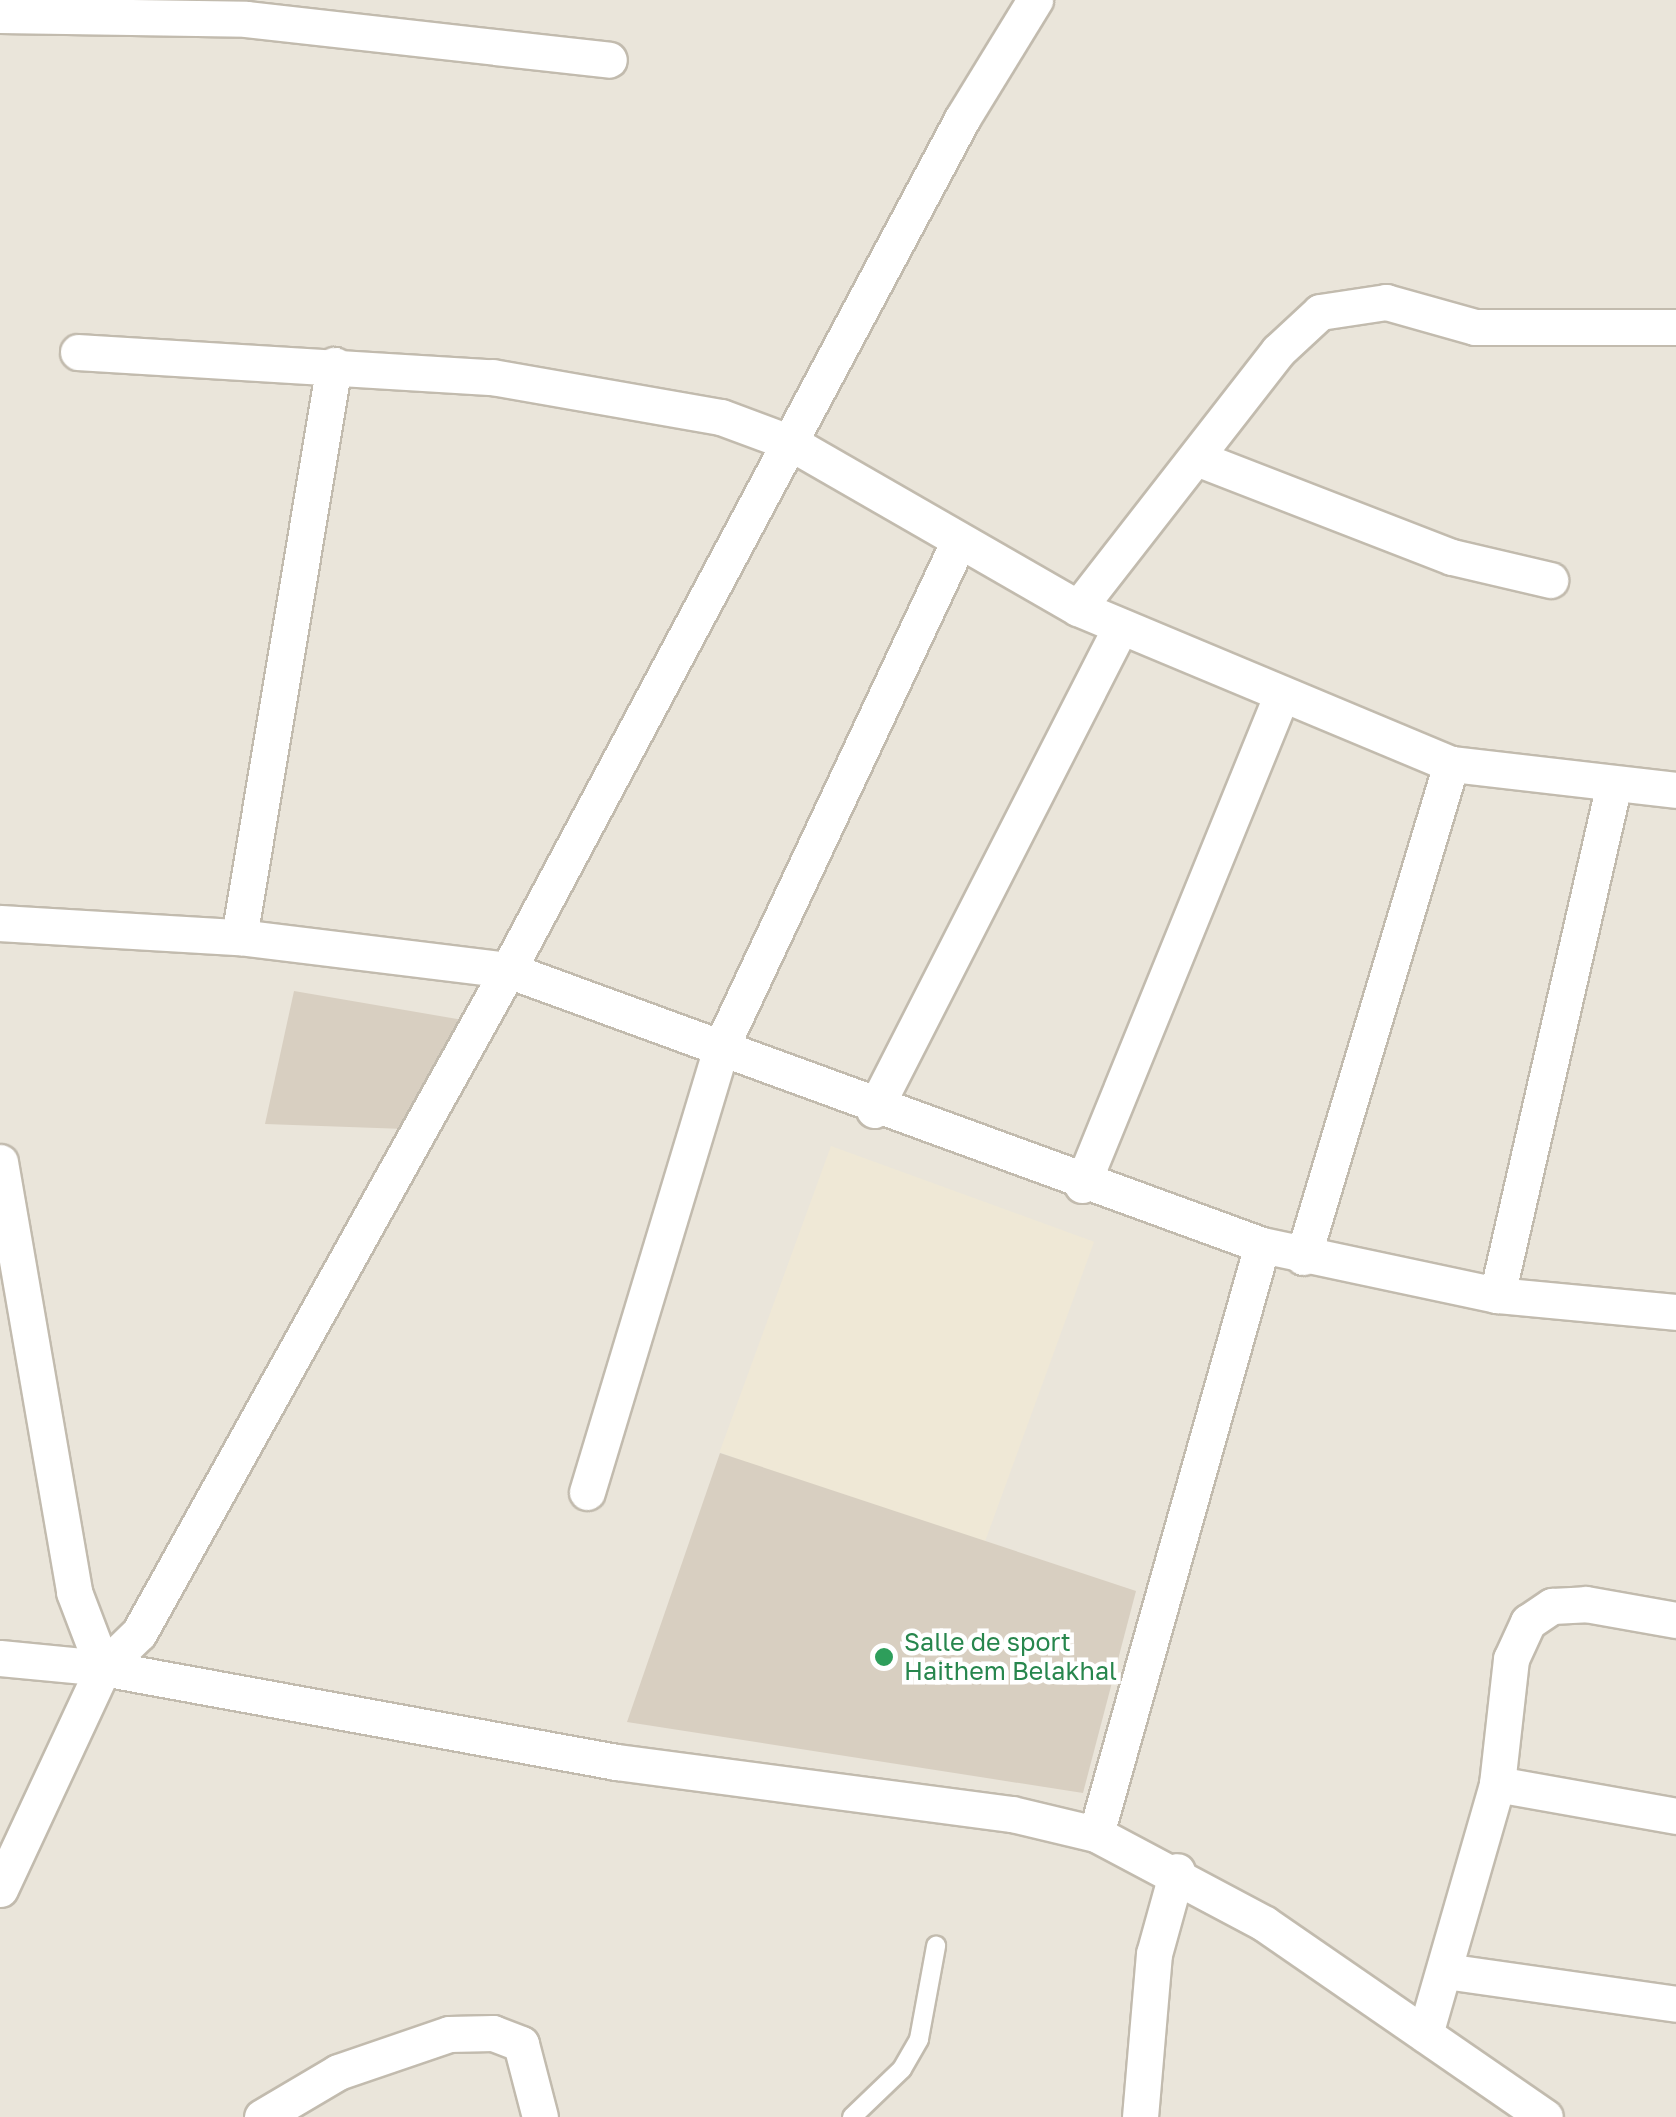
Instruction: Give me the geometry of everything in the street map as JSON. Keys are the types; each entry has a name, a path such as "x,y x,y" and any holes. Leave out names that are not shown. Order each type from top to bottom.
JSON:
{"street":[{"path":"0,1889 103,1668 138,1633 508,970 962,119 1035,0"},
{"path":"0,15 246,10 609,60"},
{"path":"1078,608 1199,460 1278,351 1320,312 1386,302 1475,327 1676,327"},
{"path":"78,352 334,365 607,394 721,416 791,443 957,545 1078,608 1450,764 1613,788 1676,790"},
{"path":"239,938 334,365"},
{"path":"1199,460 1452,558 1550,580"},
{"path":"587,1492 721,1047 957,545"},
{"path":"874,1110 1120,626"},
{"path":"1082,1185 1282,694"},
{"path":"1303,1257 1450,764"},
{"path":"1498,1295 1613,788"},
{"path":"0,922 239,938 508,970 721,1047 874,1110 1262,1246 1498,1295 1676,1312"},
{"path":"0,1162 74,1592 103,1668"},
{"path":"1096,1834 1262,1246"},
{"path":"1425,2034 1497,1784 1511,1659 1528,1622 1552,1606 1586,1604 1676,1620"},
{"path":"0,1658 103,1668 616,1762 1012,1814 1096,1834 1177,1871 1544,2117"},
{"path":"1497,1784 1676,1816"},
{"path":"1140,2117 1154,1954 1177,1871"},
{"path":"1445,1971 1676,2004"},
{"path":"262,2117 338,2072 450,2034 493,2033 521,2044 540,2117"}],"lane":[{"path":"852,2117 902,2069 919,2038 936,1946"}],"shaded area":[{"path":"0,0 1676,0 1676,2117 0,2117"},
{"path":"831,1146 1094,1242 983,1548 720,1452"}],"building":[{"path":"294,991 463,1020 405,1129 265,1124"},
{"name":"Salle de sport Haithem Belakhal","path":"720,1453 1136,1591 1083,1793 627,1722"}],"place":[{"name":"Salle de sport Haithem Belakhal","path":"884,1657"}]}
